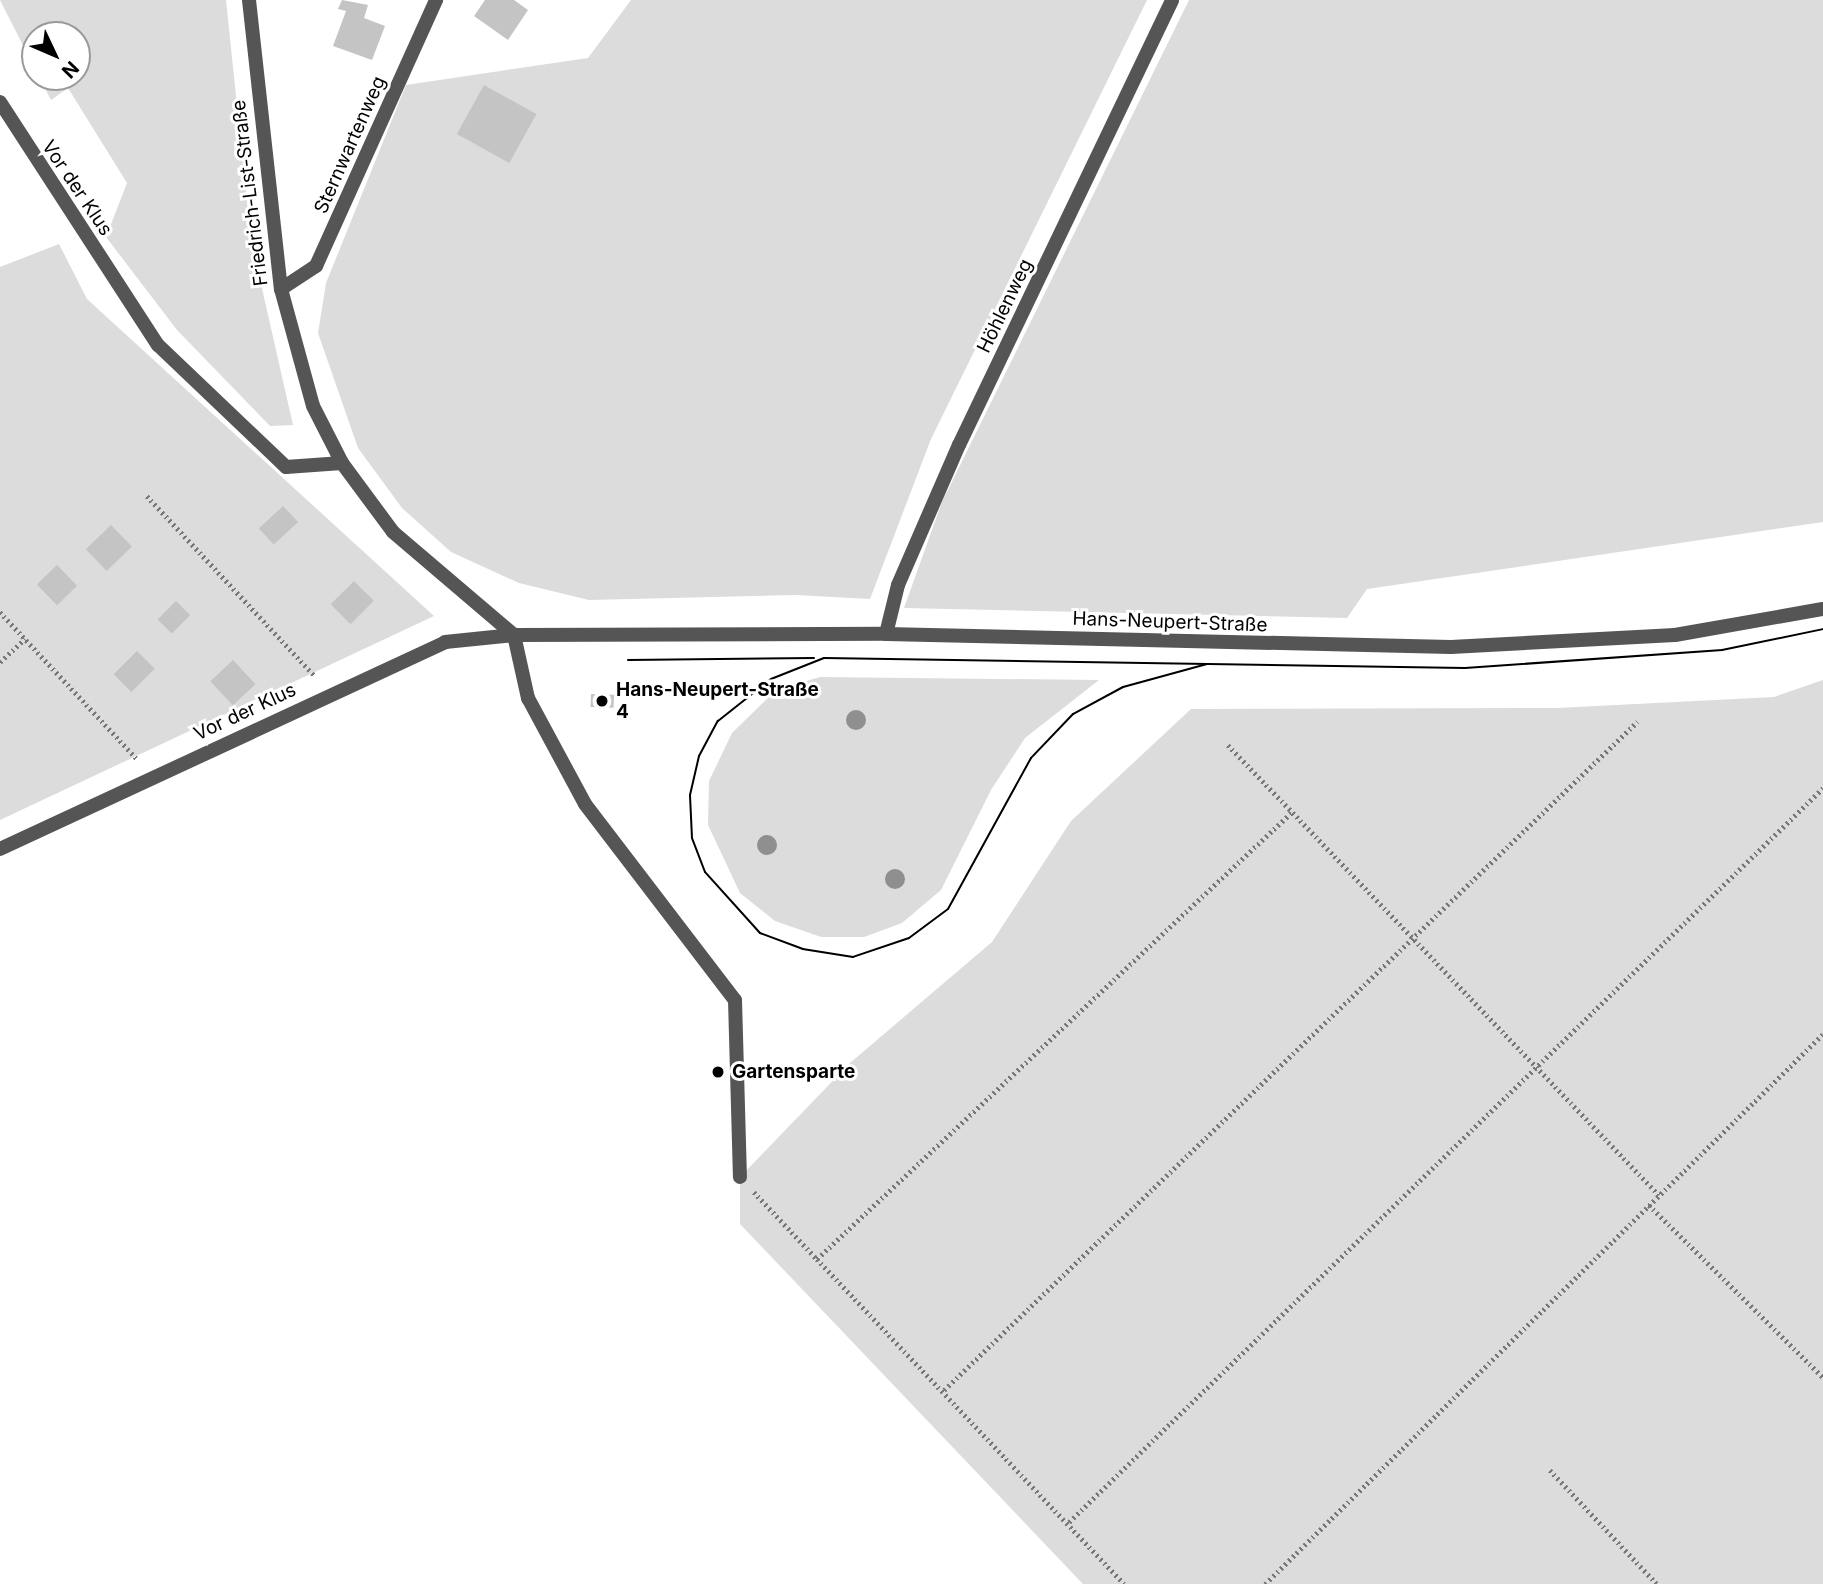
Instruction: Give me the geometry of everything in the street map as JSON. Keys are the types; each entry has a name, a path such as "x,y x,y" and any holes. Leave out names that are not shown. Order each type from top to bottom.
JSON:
{"street":[{"name":"Friedrich-List-Straße","path":"248,0 281,289 313,406 342,463 393,531 514,635"},
{"name":"Sternwartenweg","path":"281,289 316,266 436,0"},
{"name":"Höhlenweg","path":"886,634 898,585 959,445 1172,0"},
{"name":"Vor der Klus","path":"0,102 158,345 286,467 342,463"},
{"name":"Hans-Neupert-Straße","path":"514,635 886,634 1451,647 1675,635 1823,609"},
{"name":"Vor der Klus","path":"0,849 330,692 444,642 514,635"},
{"path":"514,635 528,698 584,804 735,1000 740,1177"}],"path":[{"path":"147,496 330,692"},
{"path":"0,611 153,776"},
{"path":"0,662 25,639"},
{"path":"944,1390 1410,935 1637,722"},
{"path":"1228,745 1659,1195"},
{"path":"1069,1522 1534,1065 1823,788"},
{"path":"817,1259 1292,812"},
{"path":"1265,1584 1823,1034"},
{"path":"740,1177 1069,1522 1124,1584"},
{"path":"1649,1205 1823,1377"},
{"path":"1550,1470 1657,1584"}],"shaded area":[{"path":"0,0 226,0 251,240 293,425 270,426 177,330 106,237 127,183 70,91 91,91 91,21 21,21 21,41"},
{"path":"631,0 1147,0 931,439 870,599 796,595 589,600 519,583 451,552 402,508 358,448 318,333 326,283 406,85 588,58"},
{"path":"1189,0 1823,0 1823,522 1367,589 1347,618 904,608 942,502"},
{"path":"46,91 64,91 51,100"},
{"path":"59,244 87,299 434,616 0,820 0,267"},
{"path":"820,677 1099,680 1025,738 991,790 941,890 902,923 864,937 821,937 775,921 740,893 708,825 709,781 732,733 776,690"},
{"path":"1823,680 1823,1584 1083,1584 740,1224 740,1177 850,1063 992,942 1071,821 1191,709 1557,708 1774,697"}],"building":[{"path":"342,0 368,5 364,18 385,26 372,60 333,46 346,11 338,9"},
{"path":"485,0 514,0 528,10 508,40 474,16"},
{"path":"484,85 536,114 509,163 457,134"},
{"path":"283,506 298,522 274,545 259,529"},
{"path":"111,525 132,547 107,571 86,549"},
{"path":"57,565 77,586 57,605 37,584"},
{"path":"354,581 374,601 350,624 331,604"},
{"path":"176,601 190,615 172,634 158,619"},
{"path":"137,651 155,669 131,692 114,674"},
{"path":"233,660 256,684 233,705 210,681"},
{"name":"Hans-Neupert-Straße 4","path":"591,694 614,695 614,708 591,707"}],"tram line":[{"path":"1207,664 1123,687 1073,714 1031,758 948,909 909,938 853,957 803,949 760,933 705,872 692,838 690,795 699,756 718,721 771,679 824,658 1465,668 1722,650 1823,629"},
{"path":"628,660 814,658"}],"place":[{"name":"Hans-Neupert-Straße 4","path":"602,701"},
{"name":"Gartensparte","path":"718,1072"}]}
